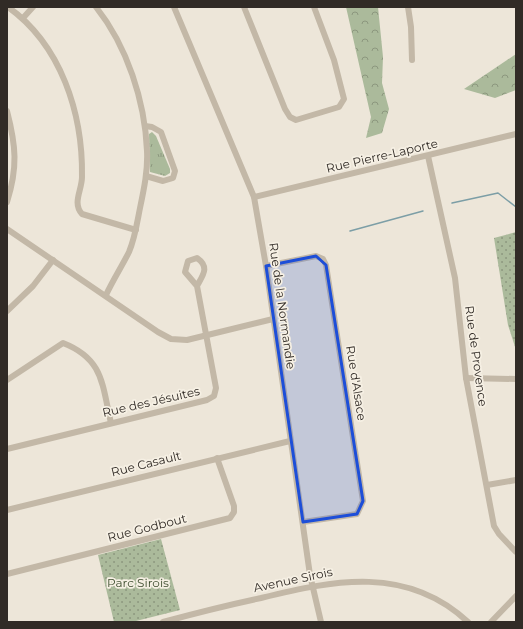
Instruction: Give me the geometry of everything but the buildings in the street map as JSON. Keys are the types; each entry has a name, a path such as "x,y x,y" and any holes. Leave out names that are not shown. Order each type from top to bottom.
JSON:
{"street":[{"path":"8,7 23,18 40,39 66,82 77,118 81,146 82,179 77,205 78,210 82,214 136,230"},
{"path":"23,18 33,7"},
{"path":"96,7 103,16 124,54 135,86 145,126 146,176 136,230 129,252 106,295"},
{"name":"Rue de la Normandie","path":"174,7 254,197 266,266 290,441 312,585 322,622"},
{"path":"244,7 285,109 290,117 296,120 339,108 344,99 334,60 314,7"},
{"path":"408,7 411,27 412,60"},
{"path":"7,111 13,135 16,159 12,186 7,202"},
{"path":"145,126 152,127 161,132 176,171 173,178 163,181 146,176"},
{"name":"Rue Pierre-Laporte","path":"254,197 516,134"},
{"name":"Rue de Provence","path":"428,156 455,278 466,378 494,526 499,534 516,552"},
{"path":"7,228 158,332 171,338 187,340 273,319"},
{"name":"Rue d'Alsace","path":"266,266 316,256 323,259 326,265 363,501 357,514 303,522"},
{"path":"7,311 33,286 53,260"},
{"name":"Rue des Jésuites","path":"7,449 111,422 207,400 214,396 216,388 197,286"},
{"path":"7,380 54,348 64,343 90,359 98,369 111,422"},
{"path":"466,378 516,379"},
{"name":"Rue Casault","path":"7,510 290,441"},
{"name":"Rue Godbout","path":"7,574 230,518 234,512 234,506 217,458"},
{"path":"487,486 516,480"},
{"name":"Avenue Sirois","path":"163,622 312,585 358,580 391,583 440,600 468,622"},
{"path":"491,622 516,596"}],"highlighted area":[{"path":"316,256 326,265 363,501 357,514 303,522 266,266"}],"green space":[{"path":"346,7 378,7 383,57 382,83 389,109 382,133 366,138 371,117"},
{"path":"516,54 516,90 495,98 464,89"},
{"path":"152,132 156,136 170,169 170,173 165,176 150,172 149,134"},
{"path":"516,232 516,350 508,325 494,238"},
{"name":"Parc Sirois","path":"161,539 180,610 132,622 114,622 98,555"}],"waterway":[{"path":"452,203 498,193 516,207"},
{"path":"350,231 423,211"}]}
